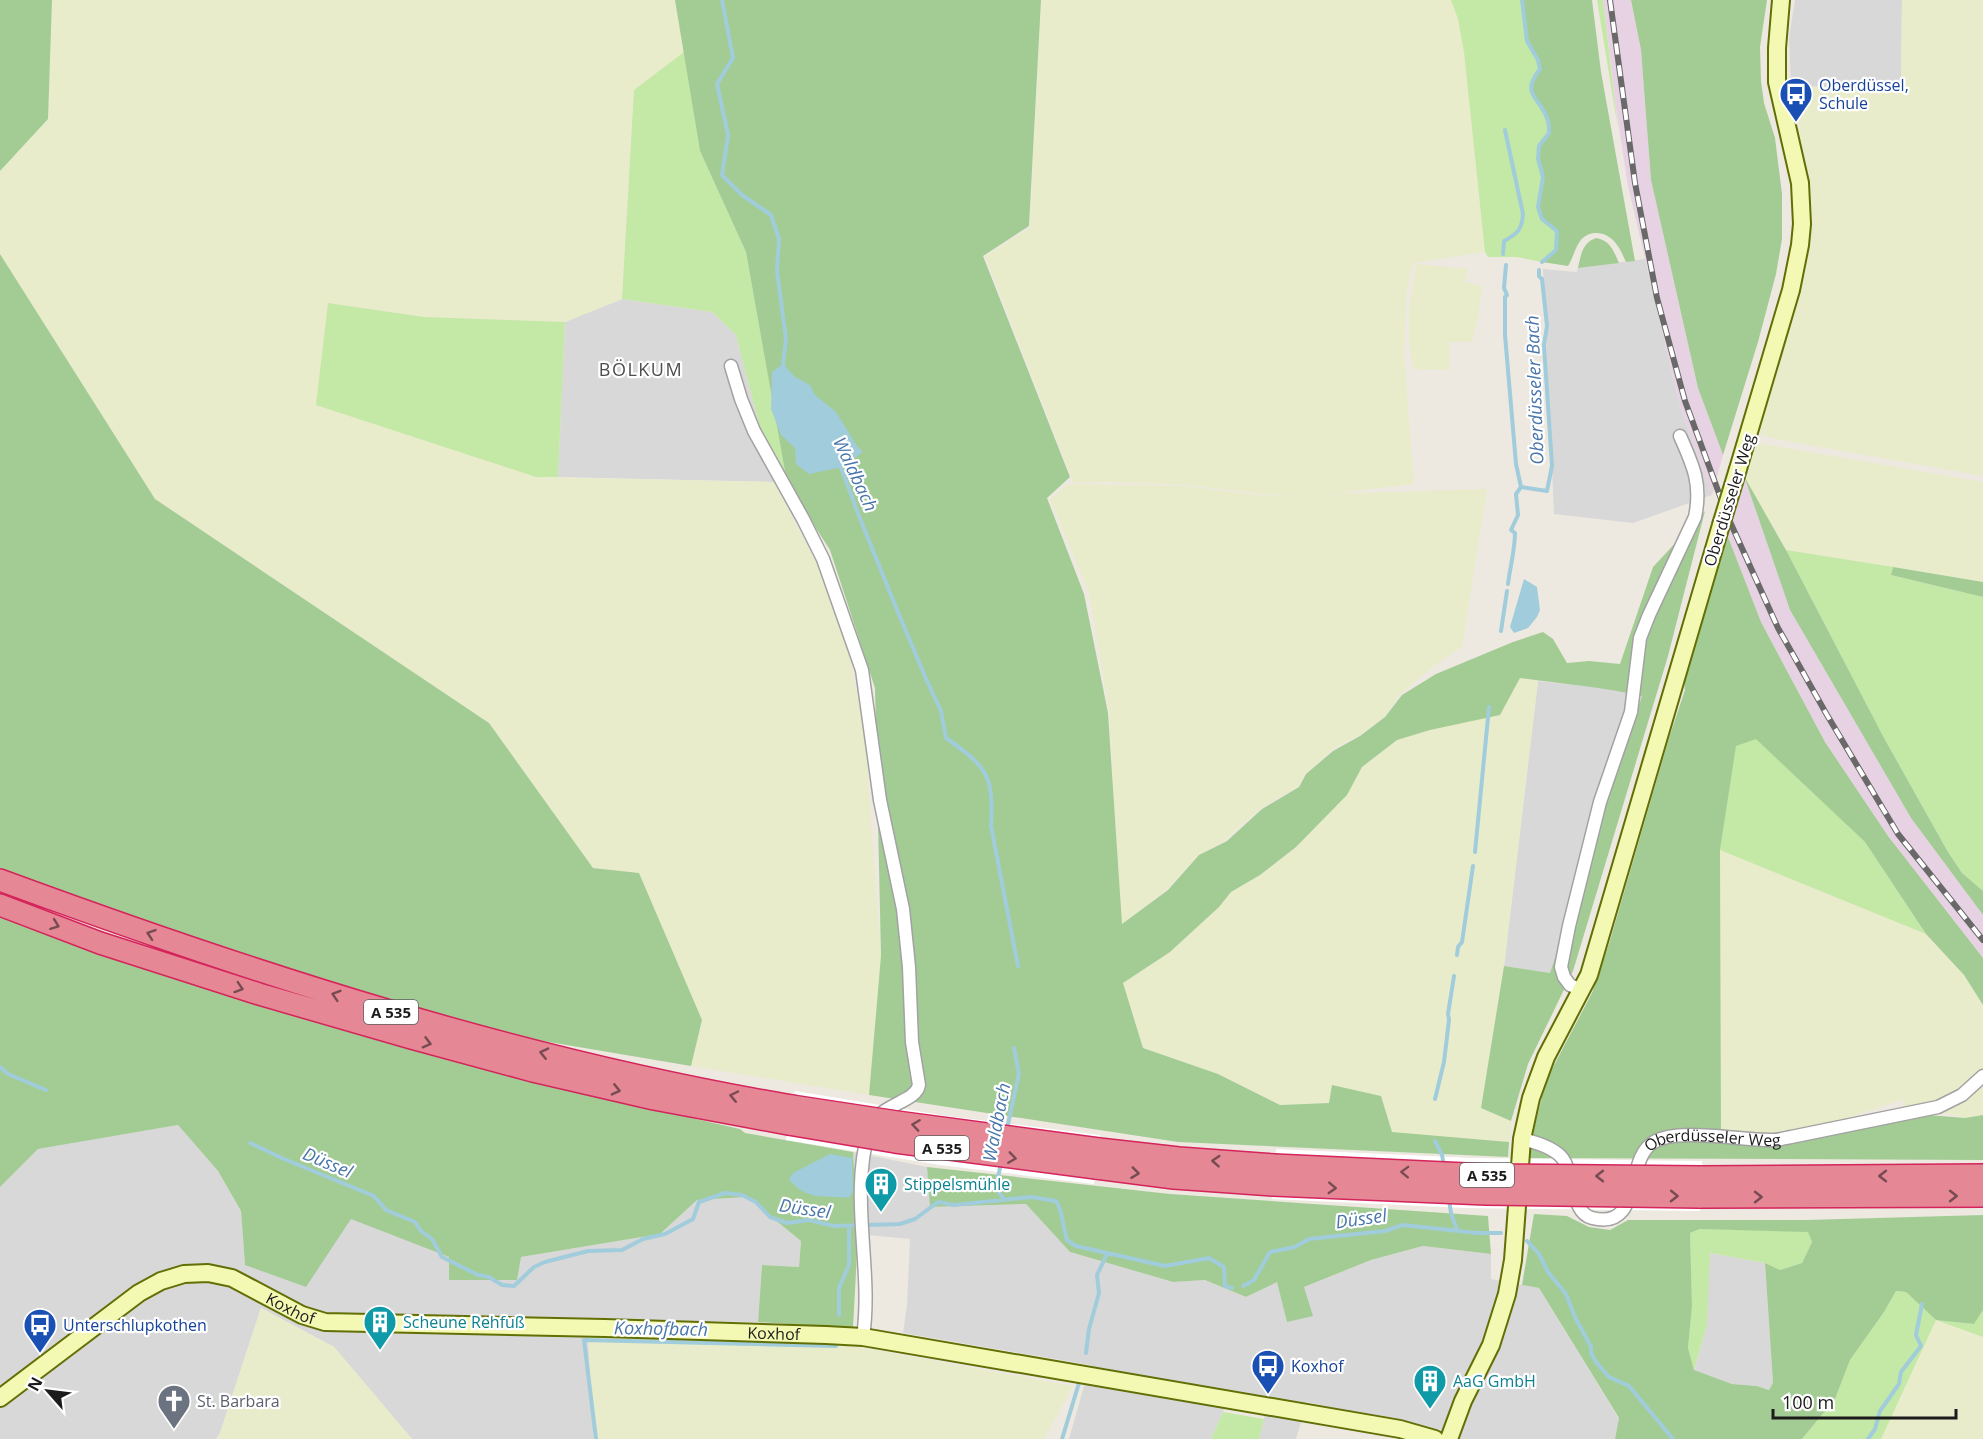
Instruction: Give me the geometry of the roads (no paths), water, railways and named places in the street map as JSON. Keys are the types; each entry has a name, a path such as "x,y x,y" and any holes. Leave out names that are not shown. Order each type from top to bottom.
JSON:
{"highway":[{"name":"A 535","path":"0,880 268,974 419,1021 895,1142 1097,1159 1179,1158 1274,1175 1488,1175 1700,1187 1983,1196"},
{"name":"A 535","path":"0,904 100,943 259,994 533,1071 654,1099 790,1115"},
{"name":"A 535","path":"1700,1187 1983,1175"}],"street":[{"name":"Oberdüsseler Weg","path":"1449,1439 1463,1401 1491,1345 1507,1294 1515,1242 1522,1139 1531,1098 1546,1057 1582,990 1598,945 1795,278 1802,213 1800,183 1777,82 1781,0"},
{"path":"731,366 754,431 823,559 858,655 865,686 880,801 903,909 909,967 912,1042 918,1090 912,1096 881,1112 870,1127 861,1181 867,1312 863,1337"},
{"name":"Oberdüsseler Weg","path":"1582,990 1570,985 1561,967 1569,926 1600,802 1631,712 1640,638 1648,615 1695,517 1698,506 1696,474 1680,436"},
{"name":"Oberdüsseler Weg","path":"1522,1139 1556,1152 1564,1160 1581,1210 1586,1215 1593,1218 1614,1218 1625,1209 1630,1200 1640,1159 1646,1148 1655,1141 1681,1136 1773,1140 1791,1137 1938,1107 1962,1095 1983,1076"},
{"name":"Koxhof","path":"0,1398 138,1293 161,1281 184,1274 208,1273 232,1278 302,1315 336,1323 605,1328 863,1337 1400,1428 1435,1439"}],"water":[{"path":"783,364 795,377 810,385 815,395 836,412 863,452 842,467 809,474 796,464 795,448 781,435 771,409 772,372"},
{"path":"1524,579 1537,587 1540,610 1528,628 1514,633 1510,627"},
{"path":"830,1154 852,1158 853,1191 849,1198 809,1194 795,1186 789,1179 793,1173"}],"waterway":[{"name":"Waldbach","path":"722,0 733,58 717,84 728,135 722,175 742,195 771,215 779,239 777,271 786,339 784,367"},
{"name":"Oberdüsseler Bach","path":"1522,0 1527,41 1538,60 1540,69 1534,78 1531,90 1544,111 1549,125 1549,133 1539,146 1538,159 1543,177 1538,207 1542,219 1557,231 1556,250 1542,262"},
{"path":"1503,254 1504,241 1518,231 1523,214 1505,130"},
{"path":"1506,265 1505,335 1516,464 1521,487"},
{"name":"Oberdüsseler Bach","path":"1521,487 1547,491 1552,466 1544,345 1547,326 1539,270"},
{"name":"Waldbach","path":"840,465 895,605 941,711 946,738 979,765 989,783 991,826 1018,966"},
{"name":"Oberdüsseler Bach","path":"1508,584 1515,539 1515,533 1511,530 1518,515 1516,494 1521,487"},
{"name":"Oberdüsseler Bach","path":"1501,631 1507,591"},
{"name":"Oberdüsseler Bach","path":"1475,852 1489,707"},
{"name":"Oberdüsseler Bach","path":"1457,955 1458,947 1462,942 1473,866"},
{"name":"Oberdüsseler Bach","path":"1435,1099 1444,1062 1454,976"},
{"name":"Waldbach","path":"1007,1129 1019,1074 1014,1048"},
{"name":"Düssel","path":"0,1067 8,1074 46,1090"},
{"name":"Oberdüsseler Bach","path":"1435,1141 1442,1155 1444,1166"},
{"name":"Düssel","path":"250,1143 374,1196 386,1210 415,1222 421,1231 432,1239 442,1257 502,1285 514,1286 534,1267 545,1262 588,1251 622,1250 643,1239 665,1234 693,1219 699,1202 725,1193 742,1195 756,1202 770,1217 787,1223 809,1220 834,1226 900,1224 915,1219 938,1202 954,1205 1031,1197 1056,1201 1067,1240 1076,1246 1165,1266 1209,1258 1224,1267 1225,1286 1232,1288"},
{"name":"Waldbach","path":"1001,1163 996,1187 1004,1200"},
{"name":"Oberdüsseler Bach","path":"1449,1200 1457,1230"},
{"name":"Düssel","path":"1243,1286 1254,1280 1270,1252 1295,1247 1309,1239 1385,1231 1403,1225 1477,1233 1501,1233"},
{"name":"Koxhofbach","path":"839,1315 839,1288 849,1265 849,1226"},
{"name":"Düssel","path":"1527,1241 1539,1254 1548,1272 1566,1294 1596,1362 1609,1377 1629,1386 1673,1439"},
{"path":"1086,1353 1089,1329 1099,1293 1097,1275 1107,1254"},
{"path":"1868,1439 1875,1429 1880,1411 1899,1384 1901,1372 1921,1346 1916,1335 1922,1304"},
{"name":"Koxhofbach","path":"596,1439 584,1340 836,1346"},
{"path":"1062,1439 1079,1383"}],"railway":[{"path":"1610,0 1635,183 1657,298 1685,401 1727,515 1778,628 1898,834 1983,940"}],"place":[{"name":"Oberdüssel, Schule","path":"1796,123"},
{"name":"Stippelsmühle","path":"881,1213"},
{"name":"Scheune Rehfuß","path":"380,1351"},
{"name":"Unterschlupkothen","path":"40,1354"},
{"name":"Koxhof","path":"1268,1395"},
{"name":"AaG GmbH","path":"1430,1410"},
{"name":"St. Barbara","path":"174,1430"}],"district":[{"name":"BÖLKUM","path":"641,369"}]}
